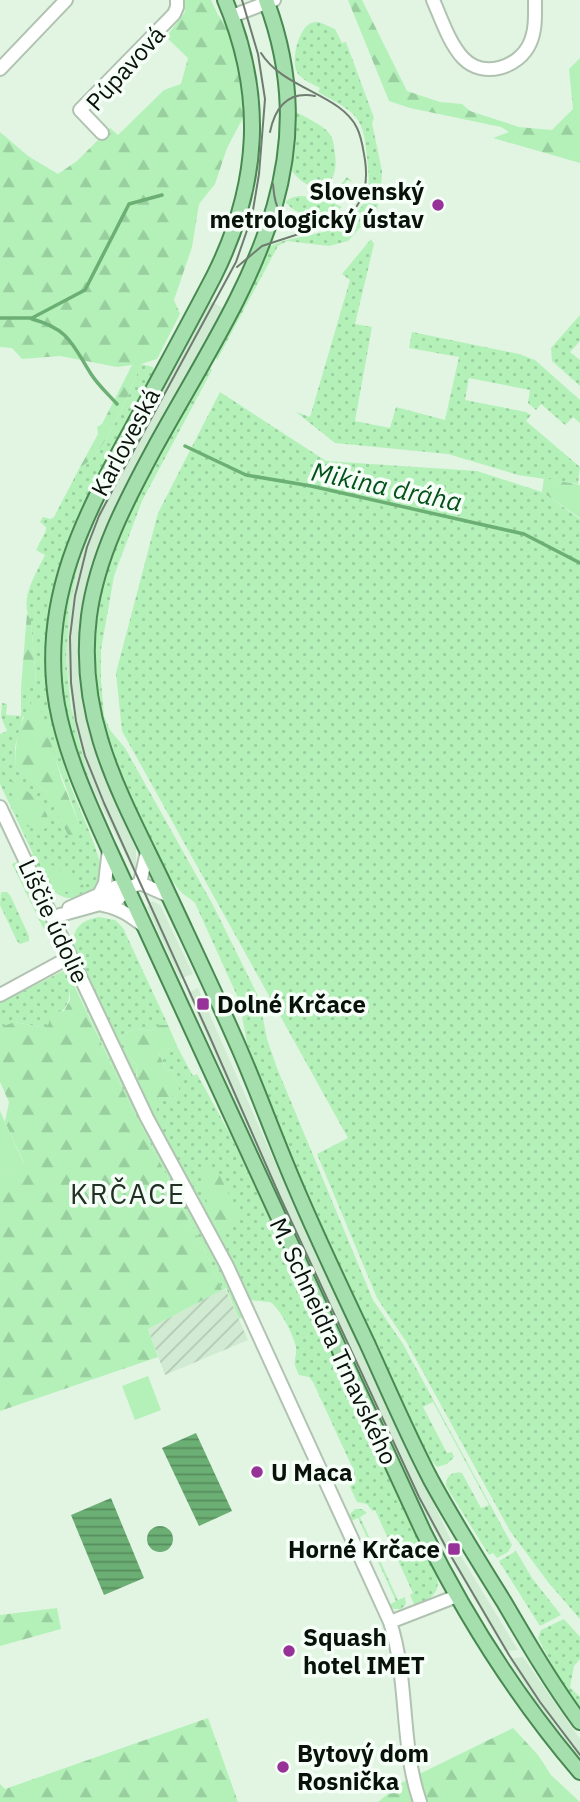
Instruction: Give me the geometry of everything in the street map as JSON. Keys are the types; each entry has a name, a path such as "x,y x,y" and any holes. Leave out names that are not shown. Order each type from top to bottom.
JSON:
{"main road":[{"name":"Karloveská","path":"133,886 109,849 74,767 60,719 53,670 56,612 66,567 84,520 214,276 226,252 241,209 249,172 253,111 247,66 225,0"},
{"name":"Karloveská","path":"147,852 123,803 95,723 87,666 90,611 103,560 125,505 243,286 273,216 285,167 288,114 283,56 269,1"},
{"name":"M. Schneidra Trnavského","path":"147,852 240,1051 306,1211 426,1469 525,1636 580,1722"},
{"name":"M. Schneidra Trnavského","path":"133,886 145,927 383,1446 457,1596 503,1671 580,1772"}],"street":[{"path":"0,69 66,0"},
{"name":"Púpavová","path":"102,133 80,110 174,14 177,0"},
{"path":"432,0 462,57 471,65 494,69 517,60 530,44 536,0"},
{"path":"232,16 269,1"},
{"name":"Líščie údolie","path":"0,807 146,1118 227,1266 390,1622 397,1648 412,1774 420,1802"},
{"path":"101,899 109,849"},
{"path":"133,886 147,852"},
{"path":"53,917 101,899 118,886 133,886 169,896"},
{"path":"101,899 129,914 145,927"},
{"path":"0,995 70,957"},
{"path":"390,1622 457,1596"}],"shaded area":[{"path":"210,301 223,308 111,519 82,679 89,727 96,750 136,849 136,867 132,868 89,781 75,730 66,658 70,603 80,558 98,512"},
{"path":"152,901 160,905 193,974 180,979 147,907"},
{"path":"198,988 283,1181 451,1540 518,1650 505,1651 424,1513 422,1514 231,1101 234,1098 188,993"},
{"path":"225,1288 248,1340 165,1375 148,1329"},
{"path":"196,1433 232,1511 199,1526 162,1448"},
{"path":"111,1498 144,1578 104,1595 71,1515"},
{"path":"160,1526 169,1530 173,1539 169,1548 160,1552 151,1548 147,1539 151,1530"},
{"path":"523,1657 580,1739 580,1762 549,1722 509,1659"}],"green space":[{"path":"183,0 211,0 218,15 227,25 237,60 244,116 227,148 215,184 199,204 192,247 174,300 180,314 157,359 141,364 108,437 89,461 80,467 98,434 97,427 102,424 132,365 117,367 60,356 22,359 12,348 0,347 0,132 28,156 58,174 77,161 110,128 118,135 164,90 181,84 188,58 166,37 185,12"},
{"path":"348,0 362,0 407,91 440,102 462,104 470,111 519,127 552,130 573,109 569,69 580,58 580,163 493,138 509,132 501,127 389,101"},
{"path":"319,22 335,29 342,43 346,42 374,118 372,123 382,171 377,209 348,241 329,246 287,241 278,246 217,360 214,353 269,247 286,240 324,232 341,225 359,210 367,192 367,161 360,123 346,109 318,92 320,88 301,77 295,67 295,54 301,34 309,24"},
{"path":"296,112 314,121 332,138 335,166 329,183 323,186 307,185 291,170"},
{"path":"347,177 353,182 347,180 335,204 342,207 335,212 320,216 305,215 285,202 293,197 328,195"},
{"path":"371,239 374,244 355,324 372,327 355,421 390,428 396,407 445,420 459,357 409,348 412,332 519,354 535,360 580,400 580,423 573,417 565,425 541,404 536,410 528,403 530,390 469,378 465,400 531,415 526,421 580,467 578,484 518,475 448,454 335,443 296,412 310,417 350,280 342,274"},
{"path":"580,315 580,341 570,352 580,360 580,386 552,361 551,348"},
{"path":"141,364 153,367 154,372 108,456 69,541 55,584 48,630 47,677 54,726 68,779 92,837 101,867 99,878 88,894 73,899 55,892 41,879 30,856 33,854 0,784 0,734 7,731 1,717 2,703 7,704 6,715 21,716 21,688 36,681 31,620 26,604 33,579 45,555 36,550 46,531 46,527 40,522 43,517 54,517 80,467 89,461 108,437","holes":["23,716 51,747 81,828 47,793 16,768 15,747"]},
{"path":"209,367 212,370 142,501 114,576 101,650 104,716 110,730 125,748 213,905 259,998 267,1039 277,1068 373,1300 403,1344 512,1545 508,1552 497,1558 493,1553 489,1555 446,1486 450,1475 462,1473 481,1508 489,1505 433,1402 423,1407 447,1453 452,1452 454,1457 447,1464 437,1467 426,1454 306,1195 247,1043 239,1000 195,903 179,890 150,842 132,804 100,716 93,669 94,628 101,588 128,512 205,369"},
{"path":"220,392 326,461 477,471 542,492 580,519 580,1619 510,1531 407,1343 377,1298 317,1154 348,1138 122,731 116,673 158,513"},
{"path":"123,459 80,558 70,603 66,658 71,707 89,781 74,744 62,685 63,618 70,585 92,521"},
{"path":"544,478 580,485 580,518 542,492"},
{"path":"27,613 31,620 36,682 21,688"},
{"path":"33,700 39,702 62,781 81,828 76,839 69,837 47,793 16,768 18,732"},
{"path":"12,781 40,803 49,823 45,829 23,826 16,811"},
{"path":"19,861 53,930 46,934 12,864"},
{"path":"50,864 83,885 85,890 78,894 56,887 44,874 43,868"},
{"path":"1,892 10,895 29,941 20,944 17,941 0,905"},
{"path":"99,917 115,920 123,928 168,1025 159,1025 150,1031 135,1030 121,1037 137,1066 136,1076 142,1097 75,953 74,939 77,928 86,921"},
{"path":"65,970 72,972 223,1270 244,1316 239,1319 226,1288 222,1290 210,1261 123,1090 75,985 70,988 68,1003 45,1028 15,1022 0,1027 0,1003"},
{"path":"74,985 222,1290 148,1329 158,1357 0,1411 0,1175 24,1163 5,1122 9,1102 0,1082 0,1027 15,1022 45,1028 49,1023 49,1012 64,1011 70,1000 70,988"},
{"path":"159,1025 168,1025 178,1048 170,1048 159,1054 167,1071 172,1070 179,1086 179,1094 160,1097 156,1107 161,1125 157,1126 139,1090 137,1066 121,1037 135,1030 150,1031"},
{"path":"178,1048 193,1076 197,1074 232,1138 437,1578 435,1592 429,1599 415,1606 410,1595 413,1593 375,1510 372,1511 367,1504 357,1502 350,1487 354,1481 354,1471 313,1382 309,1377 299,1375 295,1363 296,1347 286,1323 270,1302 250,1300 214,1228 157,1126 156,1102 160,1097 171,1097 179,1086 172,1070 167,1071 159,1053"},
{"path":"0,1111 24,1164 0,1175"},
{"path":"209,1166 217,1170 238,1213 236,1224 222,1231 214,1228 207,1209 203,1174"},
{"path":"148,1376 161,1410 135,1420 122,1386"},
{"path":"355,1509 362,1509 367,1513 360,1517 398,1600 405,1597 406,1604 401,1609 394,1609 389,1605 396,1601 358,1518 351,1521 350,1514"},
{"path":"516,1551 532,1578 561,1615 540,1626 499,1561"},
{"path":"57,1608 61,1629 0,1646 0,1615"},
{"path":"564,1619 580,1637 580,1659 574,1666 570,1687 580,1697 580,1709 559,1678 538,1638 541,1630"},
{"path":"208,1718 238,1802 0,1802 0,1784 5,1789"},
{"path":"513,1728 538,1755 551,1775 580,1802 378,1802 401,1783"}],"waterway":[{"path":"0,318 32,318 85,290 129,204 162,195"},
{"name":"Mikina dráha","path":"32,319 62,333 74,346 94,378 117,404"},
{"name":"Mikina dráha","path":"185,446 246,475 311,486 524,534 580,563"}],"tram line":[{"path":"242,0 258,54 265,99 259,174 252,216 236,262 99,516 87,547 75,596 70,637 71,683 76,721 85,756 104,803 281,1199 419,1497 509,1655 580,1755"},
{"path":"261,53 283,75 349,116 360,136 366,165 365,186 353,211 332,225 321,228 297,225 287,219 277,207 273,184"},
{"path":"270,132 275,116 284,103 297,96 315,96"},
{"path":"237,267 262,246 311,230"}],"place":[{"name":"Slovenský metrologický ústav","path":"438,205"},
{"name":"Dolné Krčace","path":"203,1004"},
{"name":"U Maca","path":"257,1472"},
{"name":"Horné Krčace","path":"454,1549"},
{"name":"Squash hotel IMET","path":"289,1651"},
{"name":"Bytový dom Rosnička","path":"283,1767"}],"district":[{"name":"KRČACE","path":"128,1193"}]}
